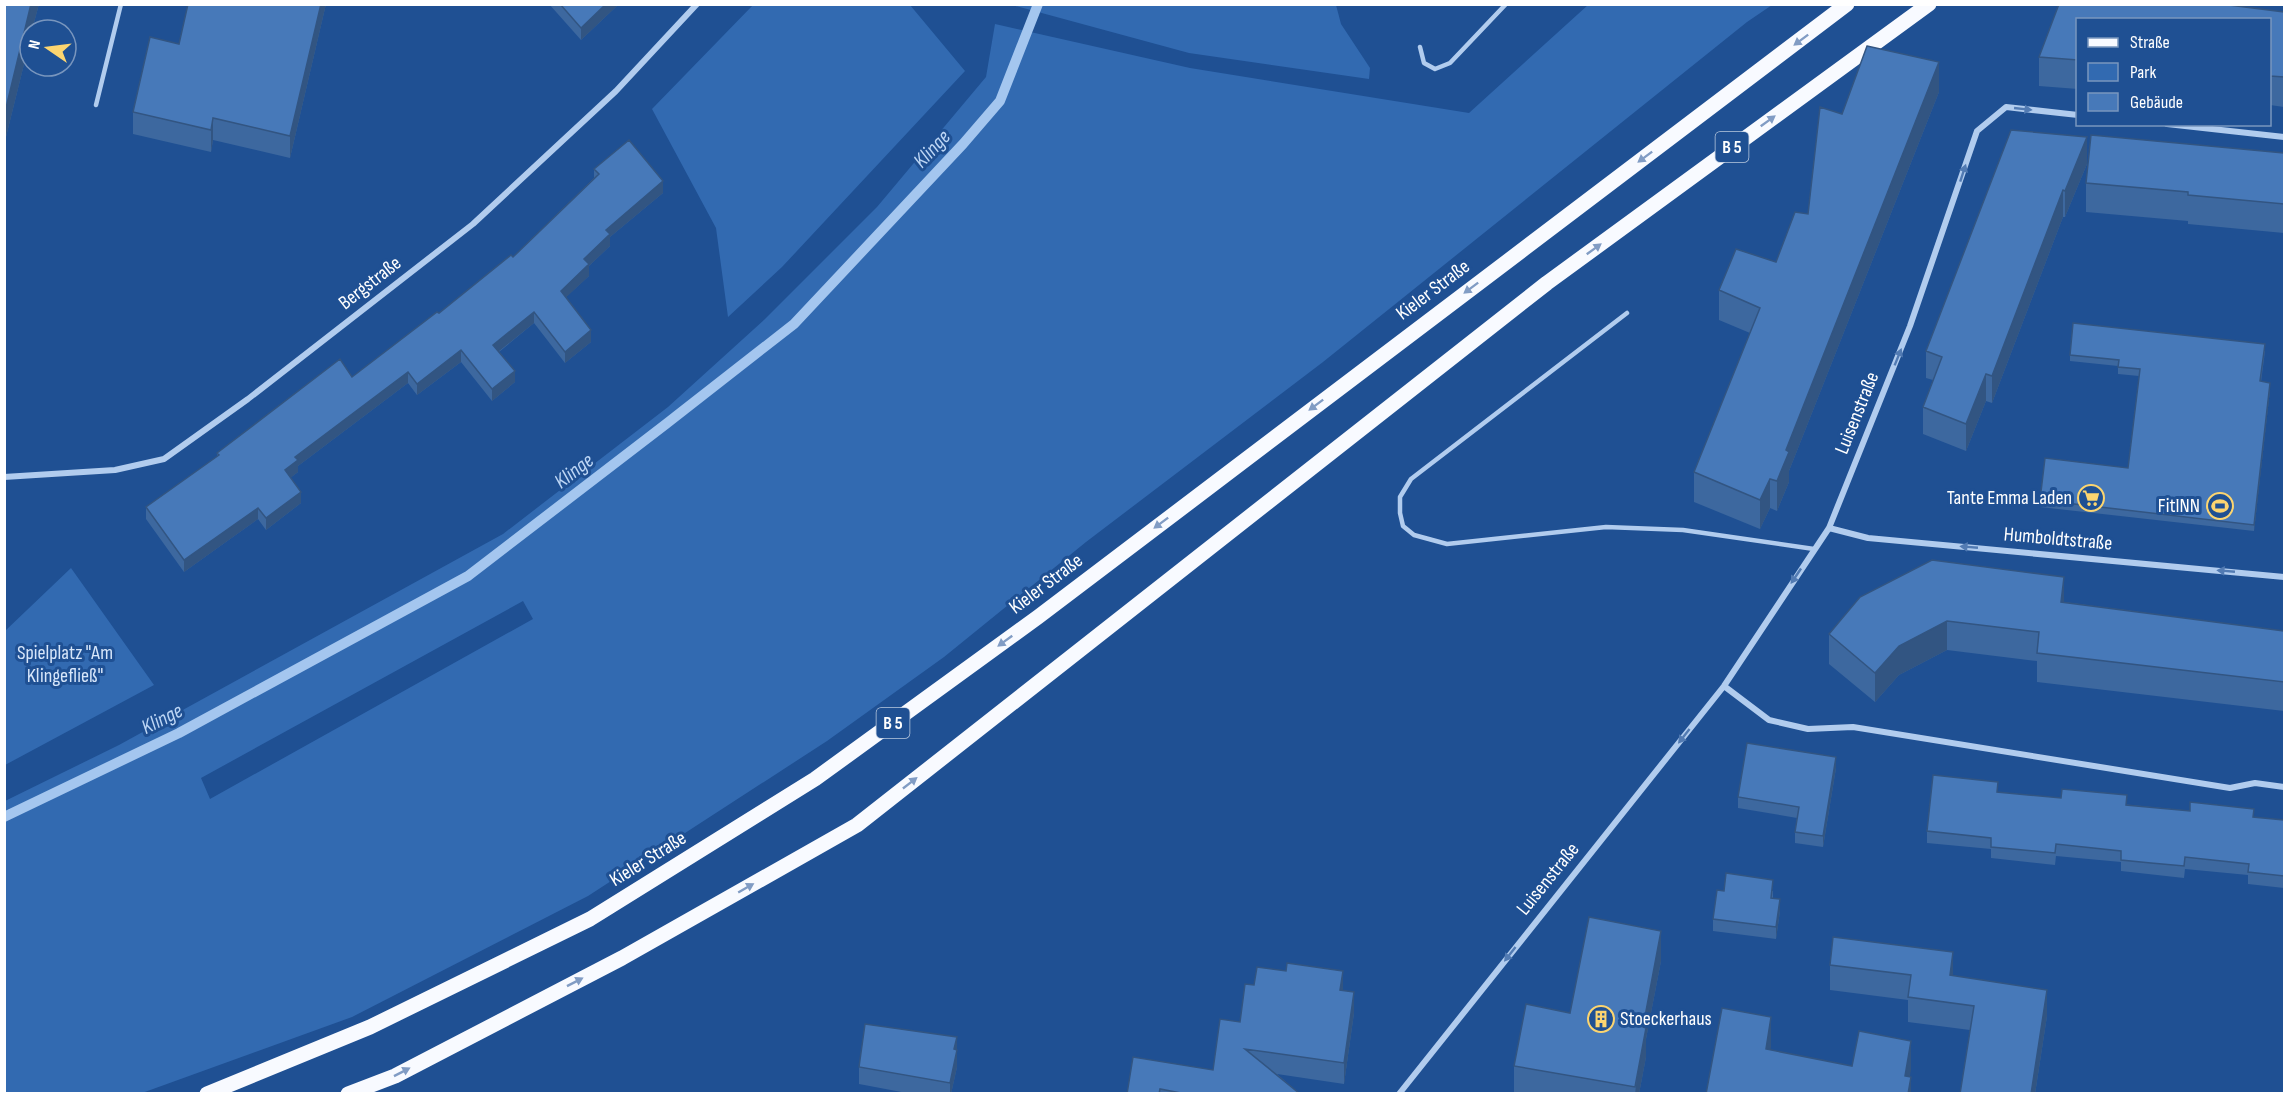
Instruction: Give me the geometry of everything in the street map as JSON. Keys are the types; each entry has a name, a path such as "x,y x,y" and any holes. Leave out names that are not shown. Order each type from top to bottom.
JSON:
{"main road":[{"name":"Kieler Straße","path":"207,1094 370,1027 590,919 815,779 1038,617 1847,4"},
{"name":"B 5","path":"348,1094 395,1076 622,958 857,825 1547,283 1929,4"}],"street":[{"name":"Bergstraße","path":"4,477 115,470 164,459 248,399 473,224 616,91 697,4"},
{"name":"Luisenstraße","path":"1399,1094 1724,686 1829,528 1910,326 1977,131 2006,107 2076,115"},
{"path":"2185,126 2284,137"},
{"name":"Humboldtstraße","path":"1829,528 1868,538 2284,576"},
{"path":"1724,686 1769,720 1808,729 1853,727 2230,788 2255,783 2284,787"}],"lane":[{"path":"96,105 121,4"},
{"path":"1420,46 1424,63 1435,69 1450,63 1506,4"},
{"path":"1627,313 1412,479 1400,497 1403,526 1414,535 1447,544 1606,527 1683,530 1814,549"}],"green space":[{"path":"754,4 910,5 965,71 782,267 728,317 716,228 652,109"},
{"path":"1012,5 1336,5 1341,24 1370,68 1369,79 1189,53"},
{"path":"1588,5 1772,5 1747,22 1323,362 1086,542 944,657 827,741 588,896 352,1017 142,1093 5,1093 5,801 119,745 503,534 668,407 765,319 877,207 986,77 995,24 1190,68 1469,113","holes":["523,601 533,619 210,799 201,778"]},
{"name":"Spielplatz \"Am Klingefließ\"","path":"71,568 154,685 5,765 5,631"}],"building":[{"path":"4,4 31,4 28,18 18,18 18,58 4,112"},
{"path":"188,4 321,4 290,136 213,118 211,130 133,112 150,37 179,44"},
{"path":"560,4 606,4 581,28"},
{"path":"2059,4 2221,4 2284,12 2284,77 2271,76 2271,18 2076,18 2076,60 2039,57"},
{"path":"1867,46 1939,62 1786,450 1789,452 1777,481 1770,479 1760,500 1694,472 1760,308 1719,290 1736,249 1776,262 1795,212 1808,214 1820,107 1842,114"},
{"path":"2011,130 2087,137 2065,191 2063,190 1992,376 1986,374 1966,424 1923,407 1942,357 1926,351"},
{"path":"2091,135 2284,153 2284,204 2188,195 2188,192 2086,183"},
{"path":"629,140 663,181 606,230 610,234 584,259 589,264 561,291 591,330 565,352 534,312 493,345 515,371 492,389 461,350 417,384 408,372 295,457 298,460 285,470 301,492 266,518 258,508 184,560 146,507 219,455 217,453 340,359 352,377 437,312 439,313 511,255 513,257 599,174 594,169"},
{"path":"2073,323 2265,344 2260,381 2270,383 2254,525 2040,500 2045,458 2128,468 2140,369 2118,367 2119,360 2070,355"},
{"path":"1932,560 2064,577 2061,602 2284,631 2284,682 2037,653 2039,632 1947,621 1899,646 1875,673 1829,634 1860,597"},
{"path":"1747,743 1836,757 1823,836 1795,832 1799,807 1738,797"},
{"path":"1933,775 1998,782 1997,792 2061,798 2062,789 2127,795 2126,805 2190,811 2190,802 2254,809 2253,817 2284,820 2284,876 2248,872 2249,864 2185,857 2184,866 2121,860 2121,851 2056,844 2055,853 1991,847 1991,838 1927,831"},
{"path":"1726,873 1773,880 1771,898 1780,899 1776,927 1713,919 1717,890 1724,891"},
{"name":"Stoeckerhaus","path":"1589,917 1661,931 1643,1027 1646,1028 1635,1087 1514,1066 1526,1004 1570,1013"},
{"path":"1833,937 1953,952 1950,975 2047,990 2031,1094 1960,1094 1974,1006 1908,997 1911,975 1830,965"},
{"path":"1287,963 1343,971 1340,990 1354,992 1344,1063 1245,1049 1300,1094 1186,1094 1160,1089 1159,1094 1127,1094 1133,1057 1213,1070 1220,1019 1240,1022 1245,984 1254,985 1257,967 1286,971"},
{"path":"1722,1008 1771,1017 1766,1049 1852,1066 1859,1031 1911,1041 1905,1076 1911,1077 1908,1094 1706,1094"},
{"path":"865,1024 957,1037 954,1049 957,1050 950,1083 859,1067"}],"waterway":[{"name":"Klinge","path":"4,817 179,733 468,576 794,324 963,144 1000,101 1038,4"}],"place":[{"name":"Tante Emma Laden","path":"2091,498"},
{"name":"FitINN","path":"2220,506"},
{"name":"Stoeckerhaus","path":"1601,1019"}]}
